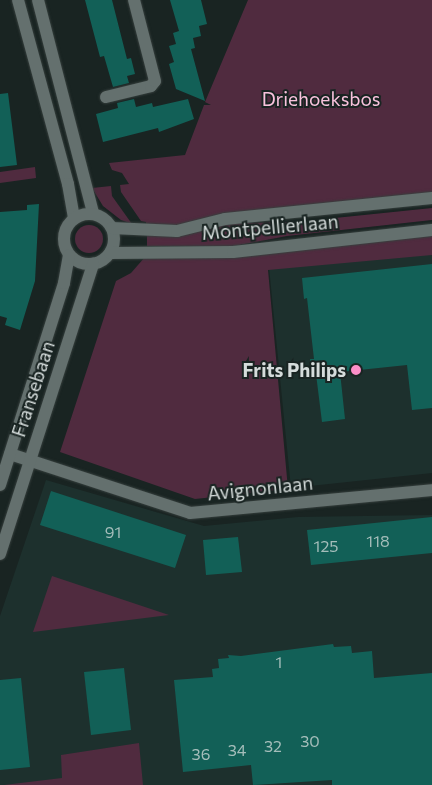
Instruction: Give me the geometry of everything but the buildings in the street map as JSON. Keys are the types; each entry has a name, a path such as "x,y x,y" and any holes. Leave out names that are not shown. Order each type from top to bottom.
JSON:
{"street":[{"path":"18,0 68,184 74,218"},
{"path":"38,0 93,213"},
{"path":"106,97 151,86 155,81 134,0"},
{"name":"Montpellierlaan","path":"112,228 177,231 224,219 432,198"},
{"path":"93,213 107,221 112,228 114,245 110,253 93,264 80,263 68,254 64,247 64,231 74,218 93,213"},
{"name":"Montpellierlaan","path":"110,253 233,252 432,230"},
{"name":"Fransebaan","path":"0,485 64,283 68,254"},
{"name":"Fransebaan","path":"0,554 93,264"},
{"name":"Avignonlaan","path":"10,454 190,512 432,490"}],"shaded area":[{"name":"Frits Philips","path":"432,250 432,473 291,488 269,267"},
{"path":"46,480 204,526 298,517 432,515 432,785 0,785 0,616"}],"green space":[{"name":"Driehoeksbos","path":"248,0 432,0 432,193 184,225 146,226 146,222 141,221 121,192 120,185 129,184 122,173 112,170 109,163 185,155 204,105 211,105 205,102"},
{"path":"35,167 36,178 0,183 0,172"},
{"path":"111,186 112,196 132,224 121,220 103,206 92,188"},
{"path":"432,208 432,220 287,236 234,246 147,246 147,235 238,223 296,222"},
{"path":"89,225 99,229 103,239 99,249 89,253 79,249 75,239 79,229"},
{"path":"432,236 432,255 268,270 288,489 195,499 60,452 116,281 131,273 145,257"},
{"path":"52,576 169,615 33,632"},
{"path":"139,743 143,785 4,785 62,778 61,755"}],"place":[{"name":"Frits Philips","path":"356,370"}]}
